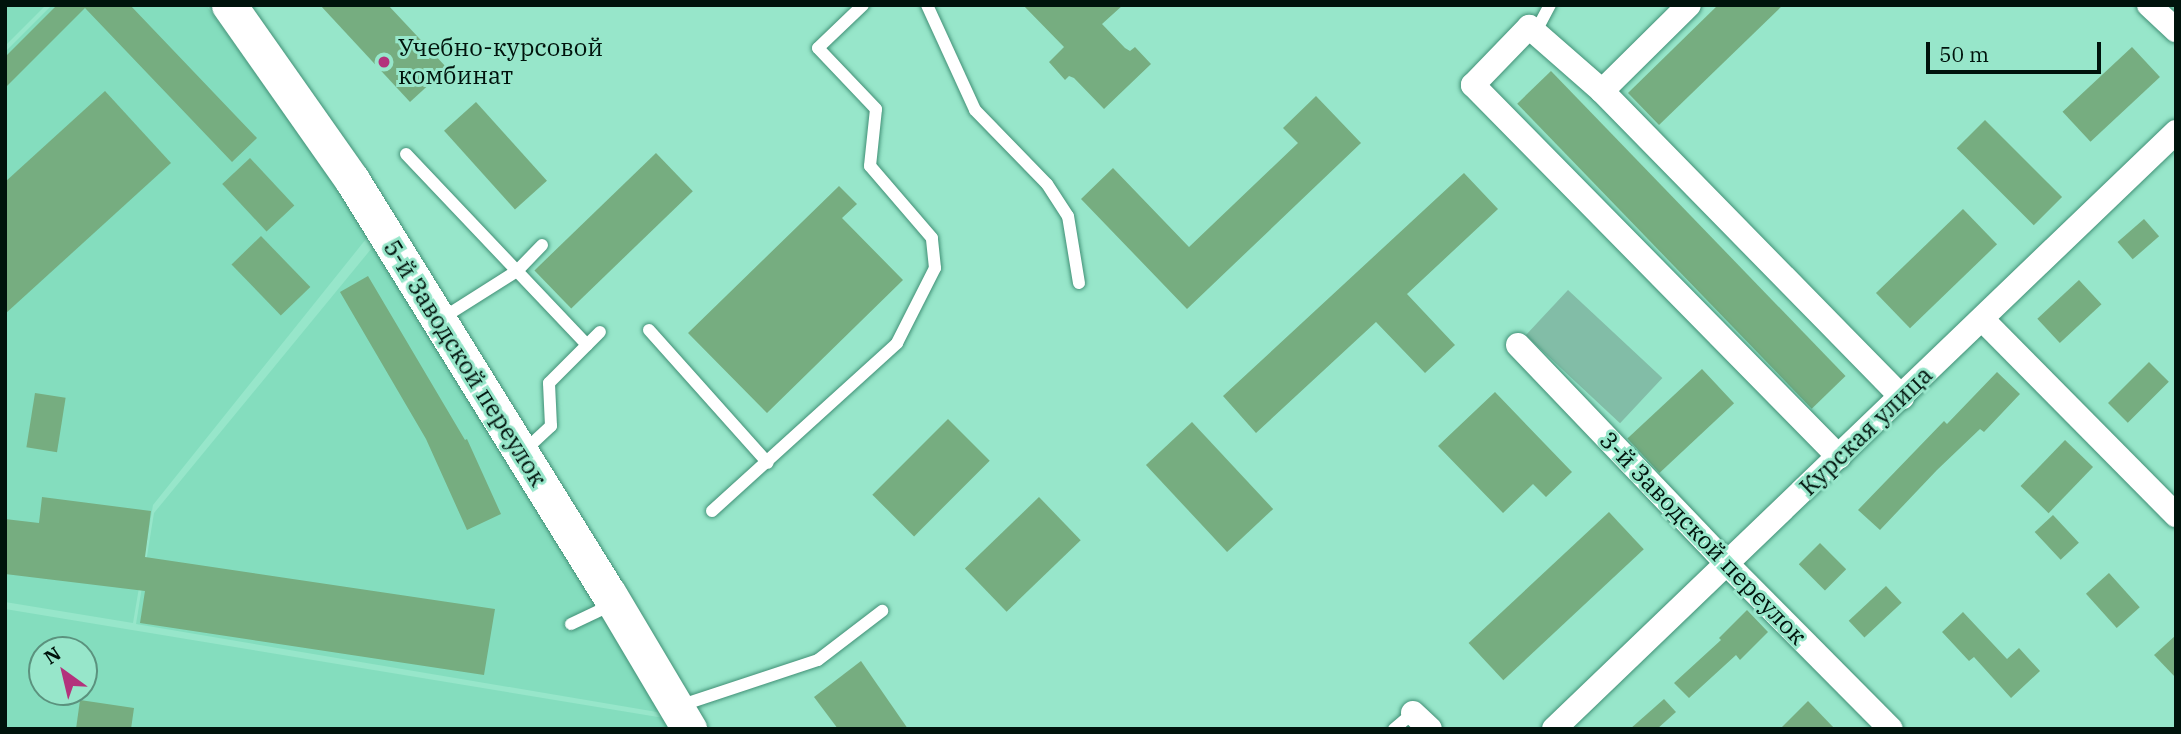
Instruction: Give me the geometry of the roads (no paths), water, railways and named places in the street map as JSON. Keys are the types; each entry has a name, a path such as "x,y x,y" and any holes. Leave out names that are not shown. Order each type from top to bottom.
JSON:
{"street":[{"name":"5-й Заводской переулок","path":"229,5 352,180 614,603 682,718"},
{"path":"1602,91 1689,5"},
{"path":"2149,5 2176,30"},
{"path":"1839,457 1473,85 1529,27 1602,91 1902,397"},
{"name":"Курская улица","path":"1554,729 1728,565 2176,132"},
{"path":"1982,319 2176,515"},
{"name":"3-й Заводской переулок","path":"1518,345 1728,565 1891,729"}],"lane":[{"path":"712,511 768,463 897,343 935,268 932,238 870,166 876,109 818,48 863,5"},
{"path":"927,5 975,110 1047,184 1068,216 1079,283"},
{"path":"1535,33 1550,5"},
{"path":"406,154 587,345"},
{"path":"439,321 517,271 542,245"},
{"path":"649,330 768,463"},
{"path":"521,453 551,426 549,383 600,332"},
{"path":"571,624 614,603"},
{"path":"682,718 818,660 882,611"},
{"path":"1394,729 1422,721"}],"place":[{"name":"Учебно-курсовой комбинат","path":"384,62"}]}
